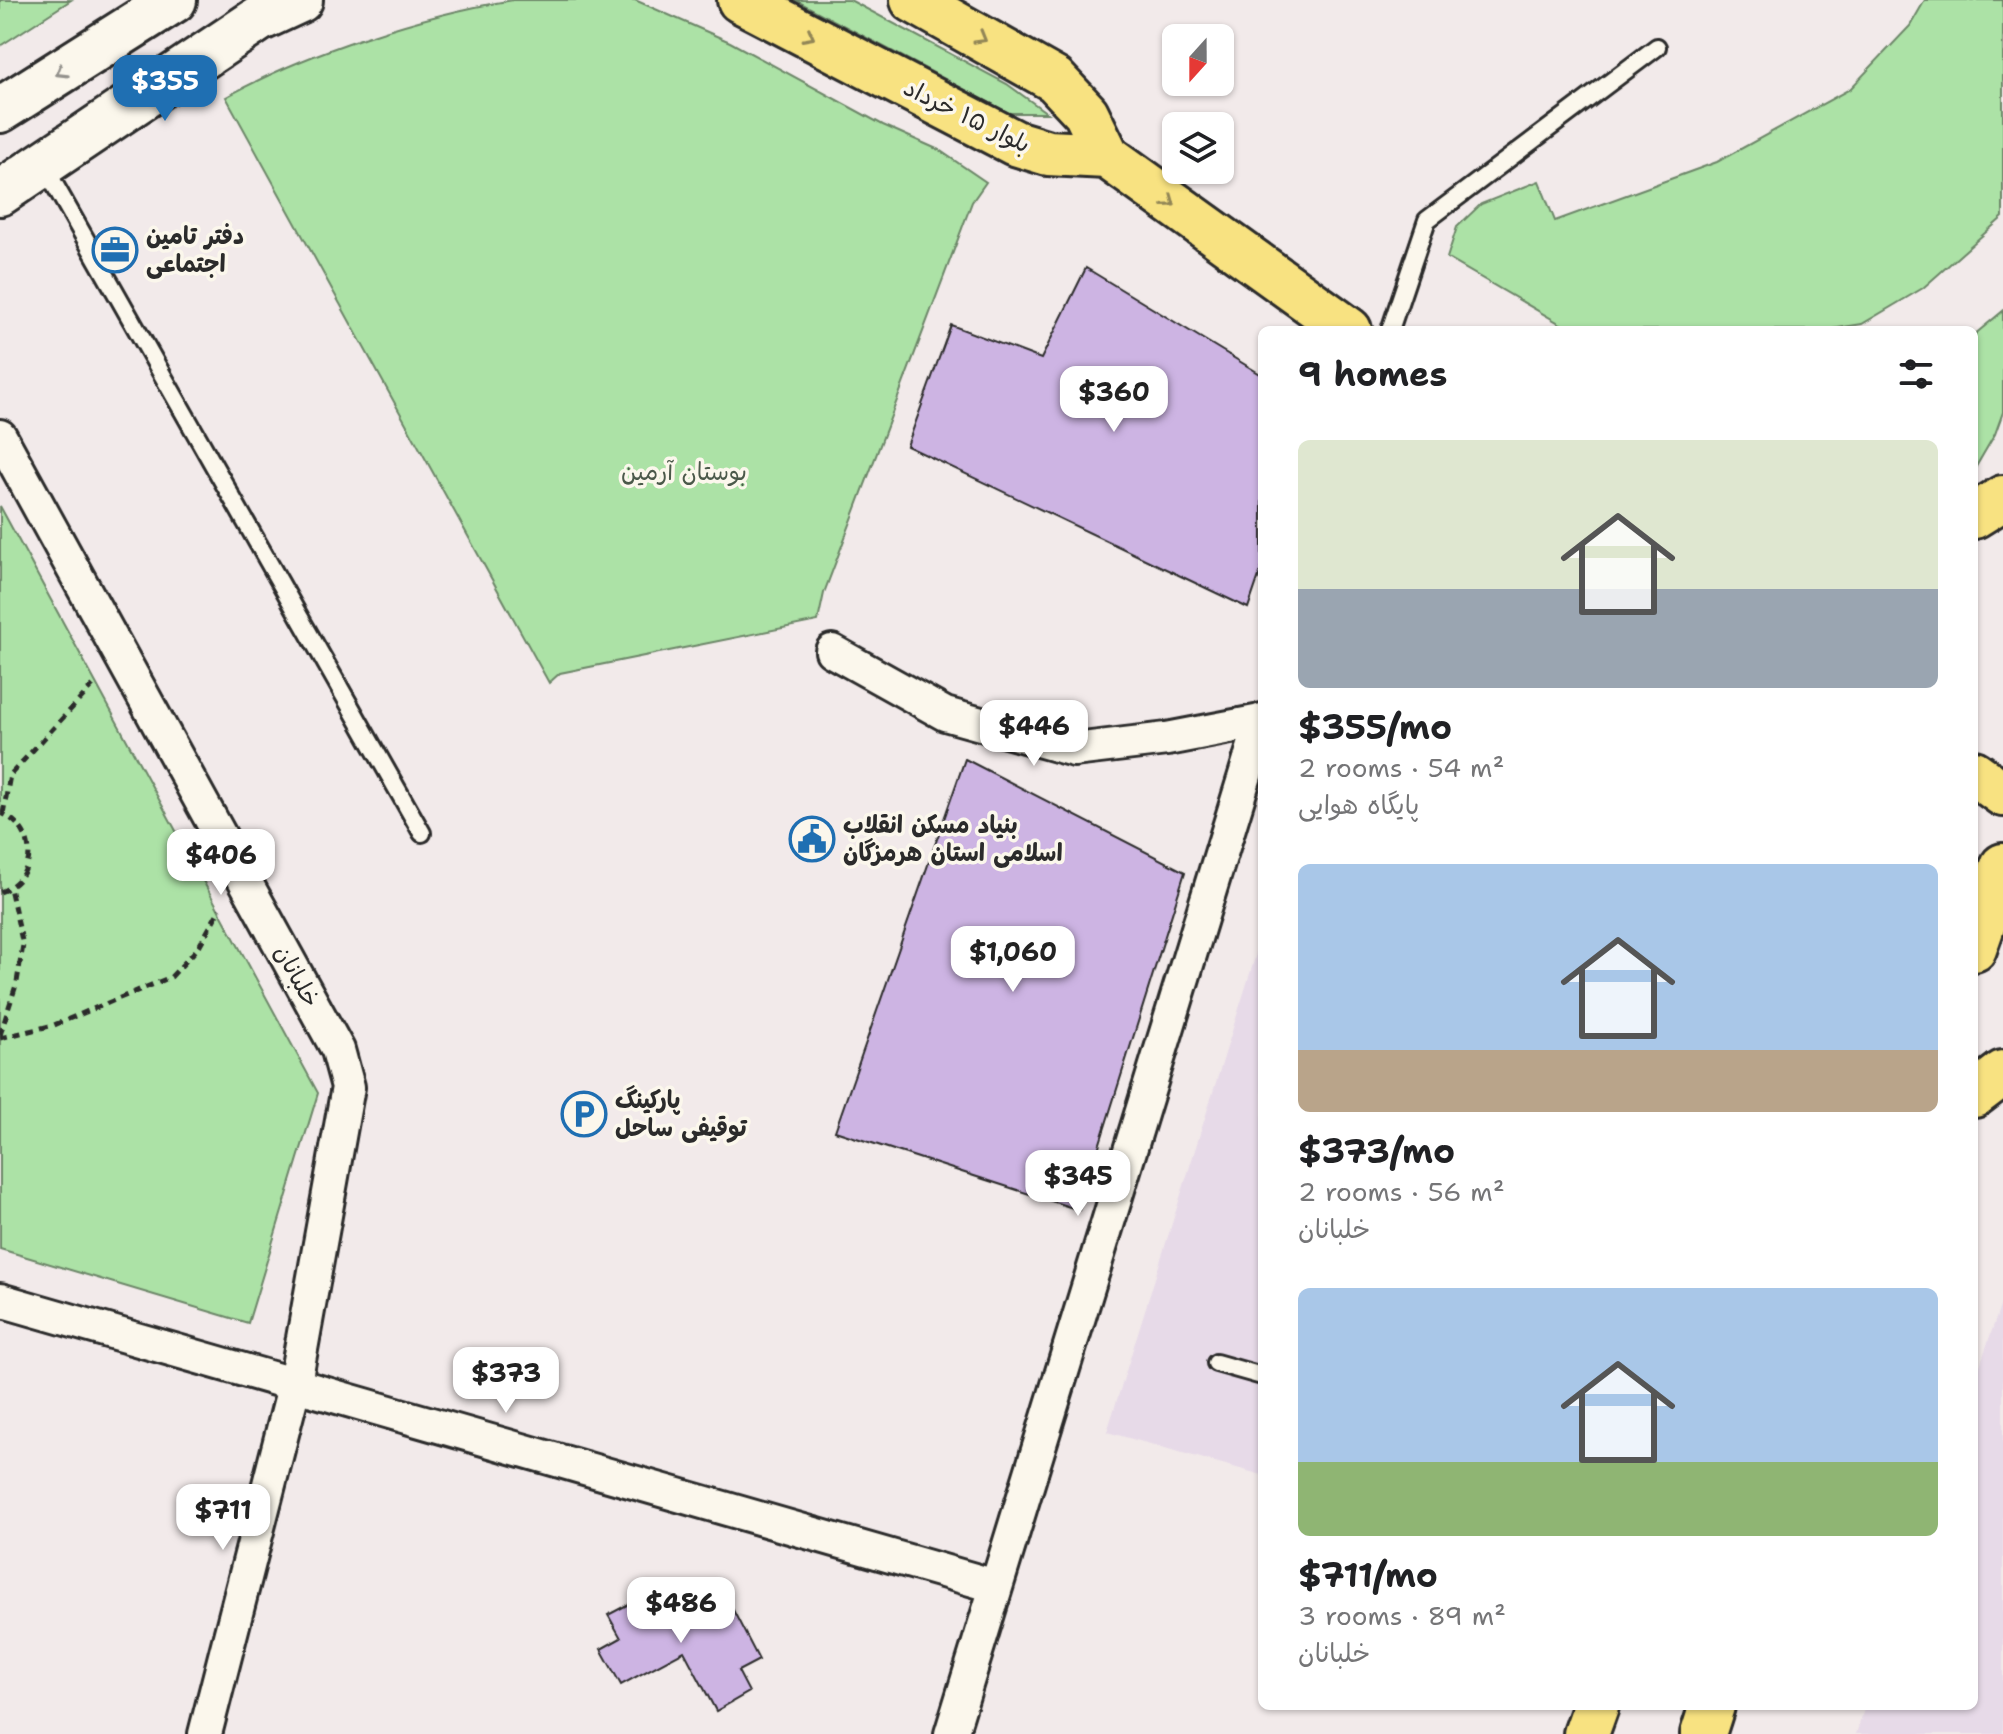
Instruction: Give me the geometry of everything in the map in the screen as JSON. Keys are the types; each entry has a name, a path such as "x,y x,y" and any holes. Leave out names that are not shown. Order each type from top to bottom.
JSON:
{"main road":[{"path":"0,110 174,0"},
{"path":"0,193 259,19 300,0"},
{"name":"بلوار ۱۵ خرداد","path":"740,0 1015,143 1048,153 1107,156"},
{"path":"913,0 1055,80 1086,113 1107,156 1343,326"},
{"path":"1978,514 2003,498"},
{"path":"1978,776 2003,794"},
{"path":"1978,938 2003,866"},
{"path":"1978,1092 2003,1073"},
{"path":"1586,1734 1595,1710"},
{"path":"1703,1734 1711,1710"}],"street":[{"name":"خلبانان","path":"0,436 338,1050 348,1087 295,1383 205,1734"},
{"path":"832,651 945,714 1074,750 1167,739 1258,721"},
{"path":"951,1734 1258,733"},
{"path":"0,1300 995,1586"}],"lane":[{"path":"1391,326 1427,220 1657,47"},
{"path":"43,164 422,833"},
{"path":"1216,1363 1258,1375"}],"path":[{"path":"0,892 10,888 27,869 29,842 24,829 1,813 10,775 96,682 123,663"},
{"path":"10,888 23,945 17,982 0,1036 54,1025 171,977 198,948 219,909 250,891"}],"shaded area":[{"path":"1258,948 1258,1474 1107,1432"},
{"path":"2003,1298 2003,1734 1856,1734 1864,1710 1978,1710 1978,1371"}],"green space":[{"path":"0,0 71,0 0,46"},
{"name":"بوستان آرمین","path":"513,0 635,0 730,42 883,125 939,150 986,182 972,202 824,593 818,621 560,673 549,683 226,97 292,65 365,37 441,15"},
{"path":"795,0 850,0 1007,84 1047,113 1009,113"},
{"path":"1925,0 2003,0 2003,217 1923,288 1862,324 1564,326 1447,258 1457,227 1481,204 1539,181 1555,221 1717,162 1850,89 1910,26"},
{"path":"2003,311 2003,412 1995,434 1978,463 1978,332"},
{"path":"0,506 318,1093 248,1323 0,1249"}],"building":[{"path":"1086,268 1258,373 1258,579 1248,608 907,446 951,325 1041,359"},
{"path":"965,759 1185,872 1079,1210 835,1131"},
{"path":"661,1587 670,1605 714,1620 733,1610 759,1660 738,1671 749,1692 716,1711 684,1651 621,1685 601,1649 621,1638 608,1615"}],"place":[{"name":"دفتر تامین اجتماعی","path":"115,250"},
{"name":"بنیاد مسکن انقلاب اسلامی استان هرمزگان","path":"812,839"},
{"name":"پارکینگ توقیفی ساحل","path":"584,1114"}]}
